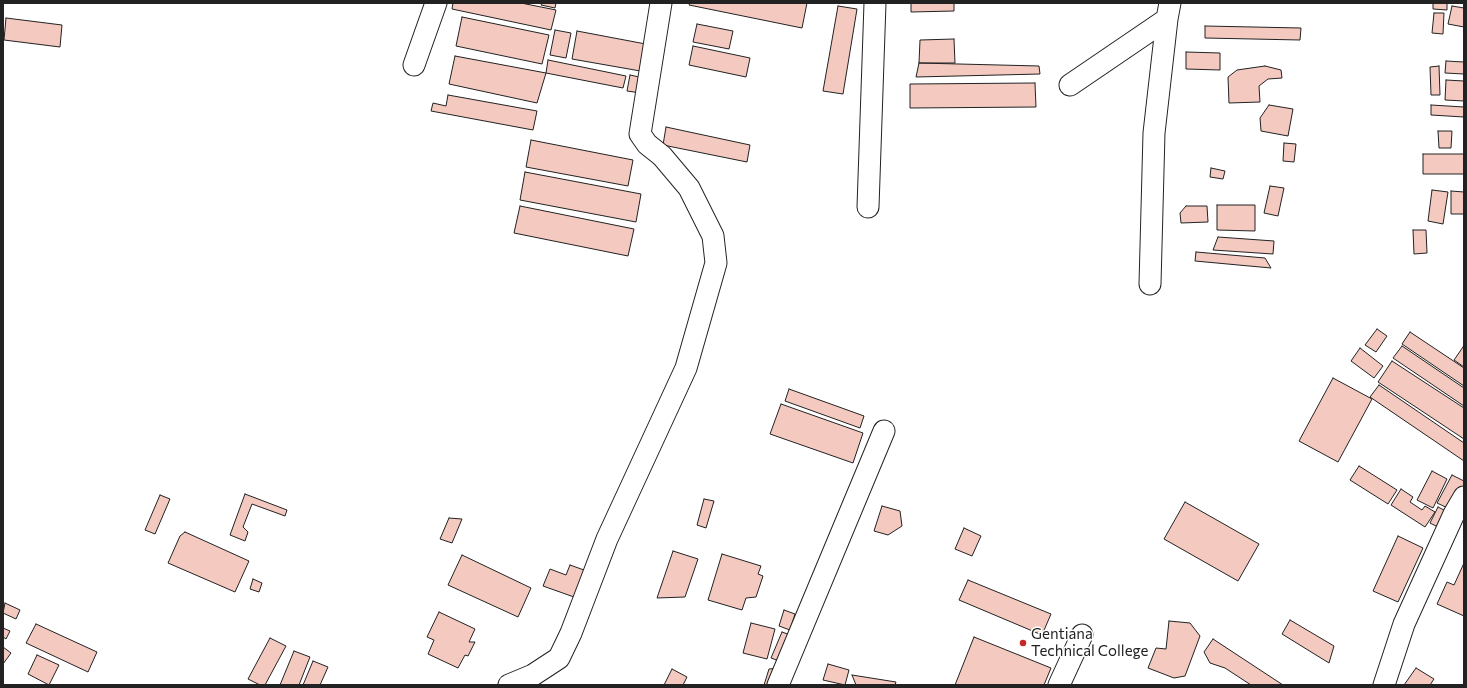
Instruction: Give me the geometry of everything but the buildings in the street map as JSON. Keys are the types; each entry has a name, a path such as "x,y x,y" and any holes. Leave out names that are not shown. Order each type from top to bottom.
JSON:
{"street":[{"path":"414,65 436,3"},
{"path":"509,685 533,674 560,658 607,539 686,368 716,263 713,236 689,188 662,156 647,144 640,134 661,3"},
{"path":"868,207 875,3"},
{"path":"1070,86 1169,11"},
{"path":"1150,284 1154,133 1169,11"},
{"path":"778,685 884,431"},
{"path":"1384,685 1404,624 1454,514 1464,497"},
{"path":"1059,685 1082,635"}],"place":[{"name":"Gentiana Technical College","path":"1023,643"}]}
